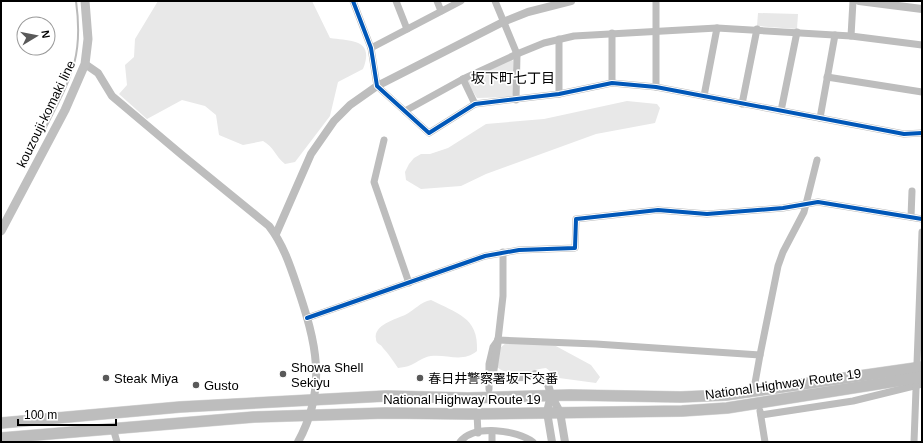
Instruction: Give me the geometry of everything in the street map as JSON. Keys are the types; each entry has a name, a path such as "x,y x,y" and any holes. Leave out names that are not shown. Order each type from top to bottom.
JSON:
{"highway":[{"name":"National Highway Route 19","path":"1,438 247,418 386,413 477,414 682,411 727,408 757,397 870,371 919,376"},
{"name":"National Highway Route 19","path":"1,423 180,407 386,396 468,398 551,395 757,397 867,386 919,376"}],"main road":[{"name":"kouzouji-komaki line","path":"1,231 65,110 85,64 88,39 85,1"}],"street":[{"path":"353,1 371,48 378,86 429,133 475,104 559,94 612,83 656,87 904,134 922,133"},
{"path":"396,1 407,29"},
{"path":"437,1 441,11"},
{"path":"371,48 461,1"},
{"path":"495,1 517,54 516,100"},
{"path":"276,234 305,166 319,141 350,105 378,86 503,22 534,10 571,1"},
{"path":"656,1 656,87"},
{"path":"851,36 853,1"},
{"path":"859,1 922,9"},
{"path":"704,96 717,28"},
{"path":"405,111 463,79 517,54 559,39 574,36 717,28 757,29 851,36 922,46"},
{"path":"742,104 757,29"},
{"path":"782,111 797,32"},
{"path":"612,33 612,83"},
{"path":"820,118 835,35"},
{"path":"559,39 559,94"},
{"path":"85,64 98,73 112,96 270,226 276,234 288,260 307,318 317,360 317,384 314,400 310,416 298,442"},
{"path":"828,77 922,92"},
{"path":"463,79 475,104"},
{"path":"384,140 374,182 409,283"},
{"path":"765,442 755,383 760,355 778,266 783,252 807,204 817,160"},
{"path":"911,217 912,191"},
{"path":"307,318 485,256 503,252 575,248 576,219 658,210 707,214 818,202 922,219"},
{"path":"914,442 919,376 922,232"},
{"path":"503,252 503,296 498,340 492,373 498,378 524,377 535,374 547,381 551,395 560,412 565,442"},
{"path":"498,340 596,344 760,355"},
{"path":"489,389 489,364 493,347 498,340"},
{"path":"761,415 853,401 919,376"},
{"path":"853,401 867,386"},
{"path":"551,395 547,412 552,442"},
{"path":"477,414 478,433"},
{"path":"113,428 118,442"},
{"path":"492,431 492,442"},
{"path":"460,442 463,438 478,433 492,431 515,433 533,442"}],"shaded area":[{"path":"158,1 312,1 330,38 353,41 359,43 363,47 366,52 366,59 363,69 338,82 330,116 295,162 285,164 270,146 263,141 243,145 219,135 216,115 205,106 182,100 147,119 119,94 127,85 125,65 134,57 135,39"},
{"path":"758,13 798,14 797,29 757,26"},
{"path":"511,59 513,61 513,95 511,97 477,98 467,82 468,79"},
{"path":"627,101 657,104 660,108 655,123 596,134 486,174 461,186 421,189 406,180 405,172 414,158 421,154 430,154 448,148 486,124 544,119"},
{"path":"431,300 457,313 470,323 477,340 477,351 466,357 437,356 423,358 409,366 398,368 377,342 376,334 381,326 409,313 424,302"},
{"path":"506,343 554,345 591,365 600,377 596,383 559,378 546,368 514,373 502,370 497,367 500,348"}],"waterway":[{"path":"45,129 62,96 73,68 78,38 76,1"}],"cycle path":[{"path":"353,1 371,48 377,86 429,133 475,104 559,94 612,83 656,87 904,134 922,133"},
{"path":"307,318 485,256 519,250 575,248 576,219 658,210 707,214 783,208 818,202 922,219"}],"place":[{"name":"Showa Shell Sekiyu","path":"283,374"},
{"name":"Steak Miya","path":"106,378"},
{"name":"春日井警察署坂下交番","path":"420,378"},
{"name":"Gusto","path":"196,385"}],"district":[{"name":"坂下町七丁目","path":"513,78"}]}
